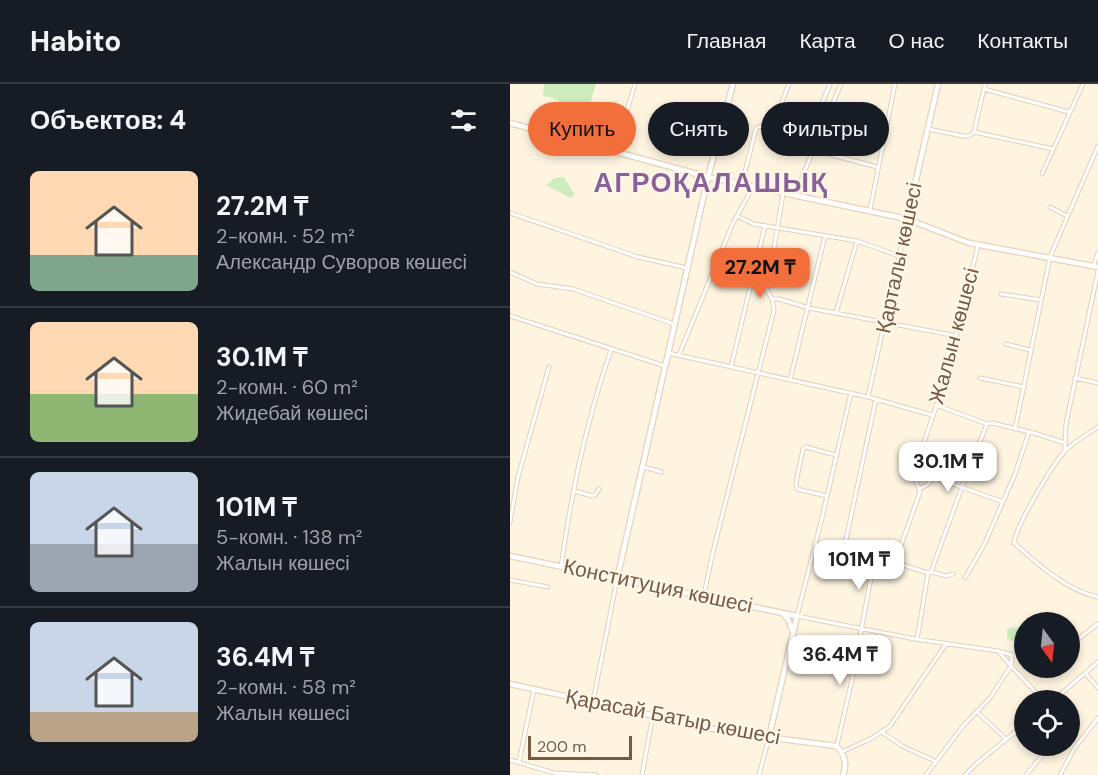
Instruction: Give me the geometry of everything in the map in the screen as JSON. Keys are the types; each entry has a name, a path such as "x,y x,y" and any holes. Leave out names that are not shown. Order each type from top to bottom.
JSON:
{"street":[{"path":"630,102 635,84"},
{"path":"593,702 617,579 674,324 708,177 734,84"},
{"path":"782,102 789,84"},
{"path":"823,102 830,84"},
{"path":"833,102 841,84"},
{"path":"889,111 895,84"},
{"name":"Қарталы көшесі","path":"868,397 938,84"},
{"path":"928,129 969,136 974,132 985,84"},
{"path":"1042,174 1083,84"},
{"path":"984,89 1070,112"},
{"path":"510,123 528,128"},
{"path":"741,185 754,130 761,125"},
{"path":"974,132 1053,149"},
{"path":"1015,429 1050,257 1098,146"},
{"path":"633,156 741,185 907,219 978,245 1050,257 1096,268"},
{"path":"797,195 811,156"},
{"path":"837,156 877,166"},
{"path":"870,210 879,156"},
{"path":"679,355 737,216 753,187"},
{"path":"704,595 774,310 767,290 783,193"},
{"path":"1050,207 1067,216"},
{"path":"510,213 638,257 687,268"},
{"path":"737,216 754,224 857,241 899,256"},
{"path":"731,367 765,226"},
{"path":"790,380 825,236"},
{"path":"836,313 857,241"},
{"name":"Жалын көшесі","path":"895,562 920,495 913,474 945,381 978,245"},
{"path":"1065,451 1066,424 1098,253"},
{"path":"510,272 537,284 573,289 674,324"},
{"path":"1001,294 1041,300"},
{"path":"770,298 809,308 957,336"},
{"path":"510,316 665,366"},
{"path":"1006,344 1030,350"},
{"path":"561,567 574,491 598,389 611,350"},
{"path":"668,353 868,397 932,416"},
{"path":"510,522 518,477 549,367"},
{"path":"980,378 1024,387"},
{"path":"1076,378 1098,383"},
{"path":"759,775 851,393"},
{"path":"844,549 876,399"},
{"path":"936,405 987,424 992,423 1029,432 1065,443"},
{"path":"915,639 918,634 930,573 987,424"},
{"path":"1098,427 1065,451 1019,527 1014,543 1052,575 1080,591 1098,597"},
{"path":"965,578 985,543 1003,502 1029,432"},
{"path":"827,496 797,489 798,470 803,449 806,447 836,455"},
{"path":"643,467 662,472"},
{"path":"919,489 933,478 1003,502"},
{"path":"574,491 592,496 599,489"},
{"path":"814,544 875,556 930,573 947,576 953,574"},
{"name":"Конституция көшесі","path":"510,556 862,630 998,651"},
{"path":"843,775 845,760 842,752 836,746 862,630 875,556"},
{"path":"510,580 548,587"},
{"path":"781,612 788,619 793,633"},
{"path":"1080,638 1098,624"},
{"path":"842,752 890,726 946,643"},
{"path":"926,775 963,726 990,698 1011,666 1012,655 998,651"},
{"path":"998,651 1034,690"},
{"path":"1066,690 1098,662"},
{"path":"1086,673 1098,688"},
{"name":"Қарасай Батыр көшесі","path":"510,684 728,732 836,746"},
{"path":"519,762 534,689"},
{"path":"977,712 1006,740"},
{"path":"642,775 653,715"},
{"path":"1060,775 1074,749 1098,718"},
{"path":"882,732 902,746 936,762"},
{"path":"965,775 1014,733"},
{"path":"1026,775 1042,756"},
{"path":"510,760 554,773 596,775"}],"green space":[{"path":"544,84 596,84 591,102 559,102 543,96"},
{"path":"564,177 575,195 570,198 546,185 555,178"},
{"path":"1014,627 1014,641 1007,638 1007,630"}],"district":[{"name":"АГРОҚАЛАШЫҚ","path":"711,182"}]}
